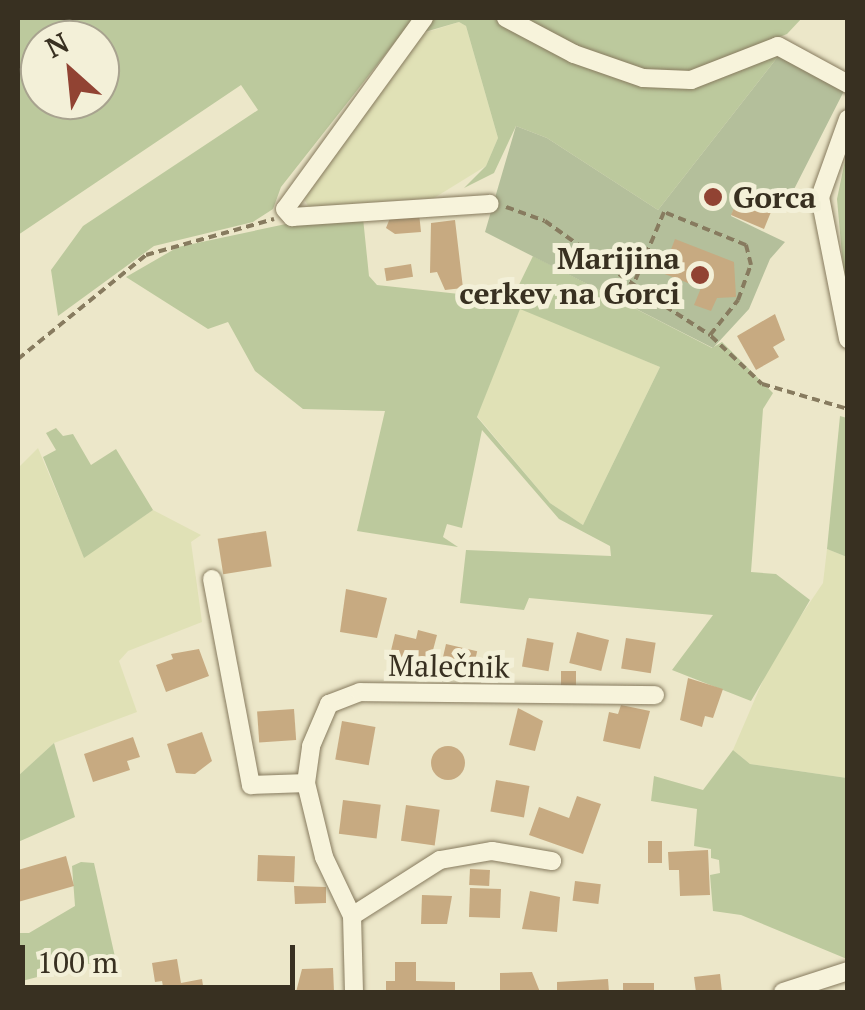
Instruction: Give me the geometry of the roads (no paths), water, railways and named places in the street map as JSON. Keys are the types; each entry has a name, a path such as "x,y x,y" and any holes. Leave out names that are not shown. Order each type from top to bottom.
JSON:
{"street":[{"path":"424,18 293,192 287,212 490,204"},
{"path":"506,18 574,54 643,78 691,80 778,46 848,84"},
{"path":"848,119 820,196 848,339"},
{"path":"212,579 251,785 306,784"},
{"name":"Malečnik","path":"354,992 352,916 324,857 306,784 323,715 347,694 655,694"},
{"path":"352,916 440,860 492,851 552,861"},
{"path":"782,992 832,971 848,971"}],"place":[{"name":"Gorca","path":"713,197"},
{"name":"Marijina cerkev na Gorci","path":"700,275"}]}
